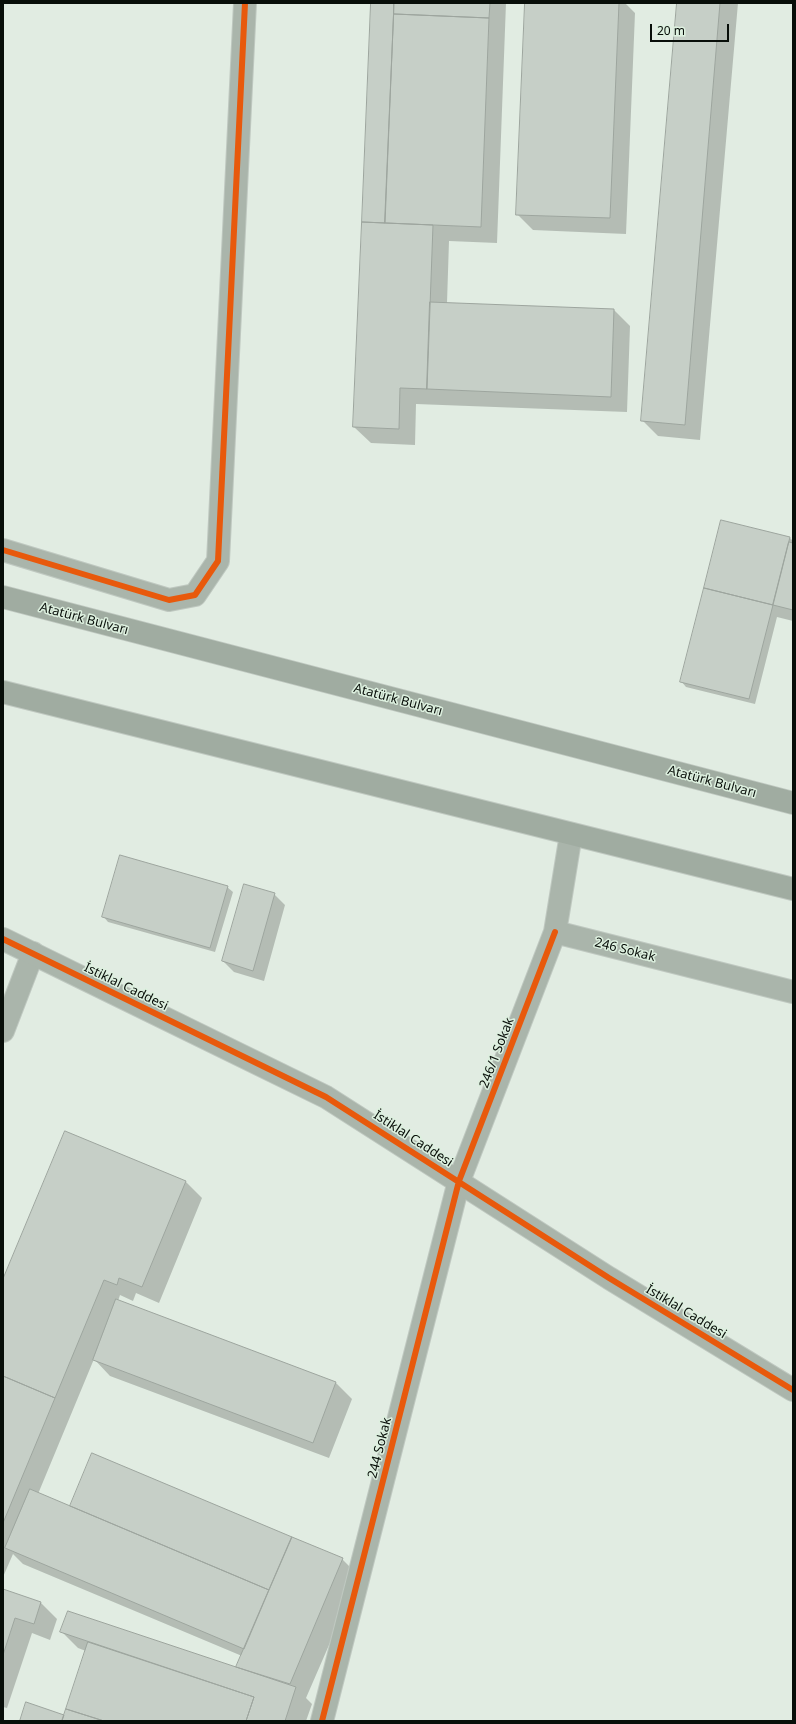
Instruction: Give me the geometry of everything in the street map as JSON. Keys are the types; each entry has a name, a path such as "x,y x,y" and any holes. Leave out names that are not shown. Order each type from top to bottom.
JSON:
{"main road":[{"name":"Atatürk Bulvarı","path":"3,597 793,803"},
{"path":"3,692 793,889"}],"street":[{"path":"3,550 169,600 195,595 218,562 244,3"},
{"path":"555,932 571,834"},
{"name":"246 Sokak","path":"555,932 793,992"},
{"name":"246/1 Sokak","path":"459,1181 555,932"},
{"name":"İstiklal Caddesi","path":"3,939 326,1096 609,1278 793,1390"},
{"path":"3,1031 33,954"},
{"name":"244 Sokak","path":"322,1721 459,1181"}],"building":[{"path":"371,3 394,3 385,223 362,222"},
{"path":"394,3 490,3 489,18 394,14"},
{"path":"525,3 619,3 610,218 516,215"},
{"path":"677,3 720,3 685,425 641,421"},
{"path":"394,14 489,18 481,227 385,223"},
{"path":"362,222 433,225 427,389 400,388 399,429 353,427"},
{"path":"430,302 614,309 611,397 427,389"},
{"path":"721,520 790,537 773,605 704,588"},
{"path":"789,542 793,543 793,610 773,605"},
{"path":"704,588 773,605 749,699 680,682"},
{"path":"120,855 228,886 210,948 102,917"},
{"path":"244,884 275,893 253,971 222,961"},
{"path":"65,1131 186,1181 142,1287 119,1278 117,1285 104,1280 55,1398 3,1376 3,1279"},
{"path":"116,1299 336,1382 313,1443 93,1360"},
{"path":"3,1376 55,1398 3,1523"},
{"path":"92,1453 292,1537 269,1590 70,1506"},
{"path":"30,1489 269,1590 244,1649 5,1548"},
{"path":"292,1537 343,1558 290,1684 236,1667"},
{"path":"3,1589 41,1602 34,1624 15,1618 3,1655"},
{"path":"68,1611 296,1687 285,1721 246,1721 254,1697 60,1632"},
{"path":"88,1642 254,1697 246,1721 104,1721 66,1709"},
{"path":"26,1702 64,1715 62,1721 20,1721"},
{"path":"66,1709 104,1721 62,1721"}],"cycle path":[{"path":"3,550 169,600 195,595 218,561 245,3"},
{"path":"322,1721 459,1181 555,932"},
{"path":"3,939 326,1097 609,1278 793,1390"}]}
